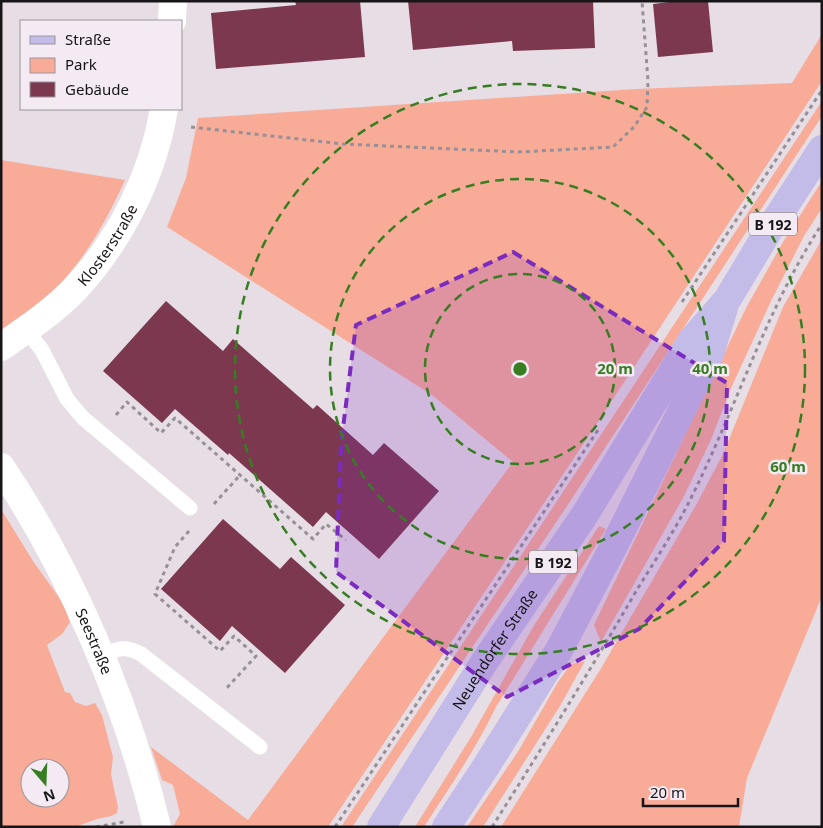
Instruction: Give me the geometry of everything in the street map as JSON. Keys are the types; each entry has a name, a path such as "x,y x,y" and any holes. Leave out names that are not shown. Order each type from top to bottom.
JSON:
{"main road":[{"name":"Neuendorfer Straße","path":"381,827 485,661 584,516 690,340 727,300 769,230 822,149"},
{"name":"Neuendorfer Straße","path":"446,827 563,642 618,538 710,354 727,300"}],"street":[{"path":"172,20 173,1"},
{"name":"Klosterstraße","path":"1,348 26,330 75,288 101,256 123,224 142,184 164,110"},
{"name":"Seestraße","path":"1,467 58,564 100,656 135,748 157,827"}],"lane":[{"path":"26,330 42,350 67,399 83,418 190,508"},
{"path":"100,656 130,648 141,654 260,747"}],"path":[{"path":"203,128 343,144 519,152 613,147 634,127 646,106 648,80 642,1"},
{"path":"677,310 822,90"},
{"path":"492,827 593,665 689,502 717,445 778,304 809,243 822,224"},
{"path":"101,434 127,402 162,433 175,418 313,539 326,524 346,540"},
{"path":"335,827 604,422"},
{"path":"208,511 240,474"},
{"path":"195,525 175,547 155,594 220,651 234,636 256,656 210,707"}],"highlighted area":[{"path":"513,252 727,383 724,541 639,629 507,697 336,572 341,444 356,325"}],"green space":[{"path":"822,34 822,81 328,827 173,827 180,814 173,785 162,780 151,747 248,820 513,462 432,395 167,227 186,178 198,118 636,89 792,83"},
{"path":"822,101 822,116 569,503 352,827 341,827"},
{"path":"1,160 125,180 99,231 66,277 39,303 1,331"},
{"path":"822,181 822,208 804,236 772,299 732,386 710,442 683,498 601,642 594,625 746,308 783,242"},
{"path":"822,239 822,596 747,778 739,827 501,827 600,670 695,507 723,454 783,307"},
{"path":"1,509 33,561 63,603 70,622 62,634 47,645 65,692 70,693 75,702 86,706 95,703 102,715 113,757 111,774 118,807 117,813 75,827 1,827"},
{"path":"599,526 606,529 496,707 462,768 424,827 415,827 471,737 533,627"},
{"path":"585,661 560,706 483,827 467,827 519,750 558,682 571,664"}],"building":[{"path":"295,1 360,1 365,57 216,69 211,13 296,5"},
{"path":"408,1 593,1 595,48 513,51 512,41 413,50"},
{"path":"678,1 708,1 713,52 658,57 653,4"},
{"path":"166,301 223,351 233,339 313,409 317,405 373,455 384,443 439,491 379,559 326,512 313,527 229,453 228,455 175,409 162,423 103,371"},
{"path":"223,519 280,569 291,557 345,605 285,673 232,626 220,641 161,589"}]}
